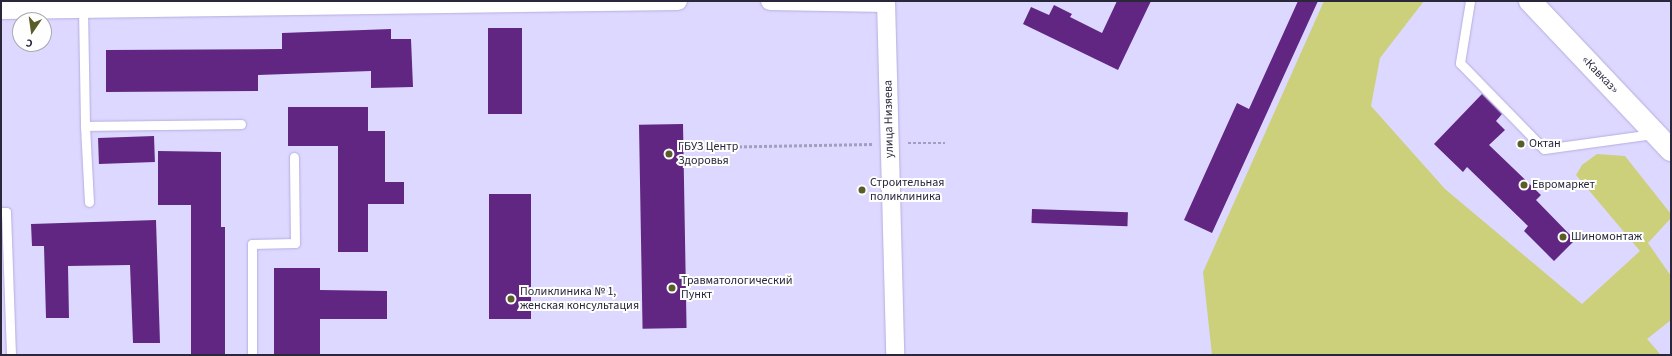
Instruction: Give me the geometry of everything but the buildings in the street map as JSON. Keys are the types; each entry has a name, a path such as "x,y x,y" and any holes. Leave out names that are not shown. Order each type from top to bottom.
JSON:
{"highway":[{"name":"«Кавказ»","path":"1530,1 1671,150"}],"street":[{"path":"1,10 90,6 678,1"},
{"name":"улица Низяева","path":"770,1 886,2 895,355"}],"lane":[{"path":"1470,1 1460,63 1544,149 1655,133"},
{"path":"89,202 85,126 90,6"},
{"path":"85,126 241,124"},
{"path":"252,355 252,244 295,243 294,157"},
{"path":"1,212 6,212 11,355"}],"path":[{"path":"704,147 945,143"}],"green space":[{"path":"1324,1 1424,1 1380,58 1371,106 1445,189 1582,304 1640,251 1576,175 1582,165 1597,154 1625,156 1671,214 1671,218 1648,243 1671,276 1671,320 1647,339 1661,355 1212,355 1203,272"}],"place":[{"name":"Октан","path":"1521,144"},
{"name":"ГБУЗ Центр Здоровья","path":"669,154"},
{"name":"Евромаркет","path":"1524,185"},
{"name":"Строительная поликлиника","path":"862,190"},
{"name":"Шиномонтаж","path":"1563,237"},
{"name":"Травматологический Пункт","path":"672,288"},
{"name":"Поликлиника № 1, женская консультация","path":"511,299"}]}
